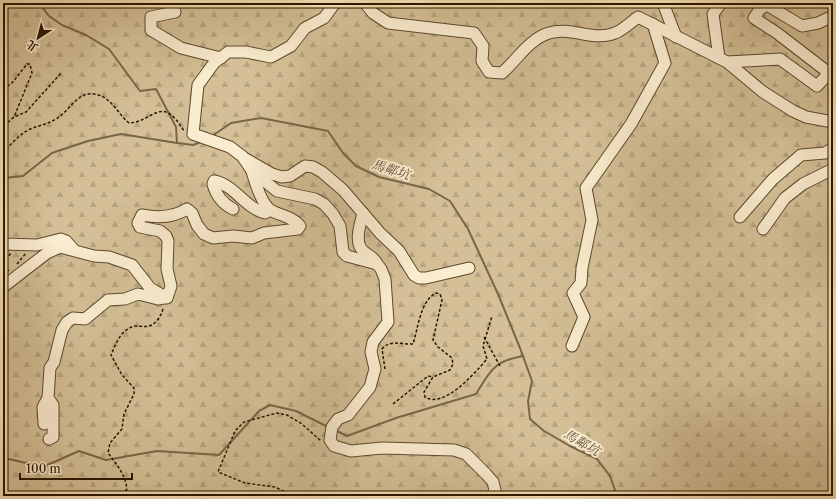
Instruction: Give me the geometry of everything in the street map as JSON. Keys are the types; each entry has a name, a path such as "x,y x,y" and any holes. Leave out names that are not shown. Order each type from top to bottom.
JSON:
{"street":[{"path":"172,3 175,12 151,17 151,30 181,48 221,58"},
{"path":"335,3 324,18 306,28 291,46 271,57 246,52 228,52 214,63 198,85 200,137 230,146 242,156 272,174 282,177 290,176 305,166 313,167 322,172 343,190 399,251 414,275 419,278 433,277 470,268"},
{"path":"365,3 373,13 388,23 474,34 483,46 482,61 489,72 502,73 515,62 529,45 548,34 566,30 589,36 606,36 617,33 638,16 723,60 763,92 793,111 806,117 833,122"},
{"path":"663,3 676,37"},
{"path":"721,3 713,14 723,60"},
{"path":"723,60 780,59 817,86 829,73 754,18 760,9 767,5 802,26 818,23 833,16"},
{"path":"572,346 584,317 573,293 581,283 582,268 592,220 586,188 631,124 665,63 653,24"},
{"path":"740,217 773,179 801,155 825,153 833,148"},
{"path":"242,156 252,171 277,191 315,199 324,204 333,214 340,226 343,252 347,256 377,264"},
{"path":"763,229 785,198 803,184 833,169"},
{"path":"162,298 171,286 167,269 168,241 166,236 160,231 140,227 138,223 142,215 156,218 178,215 187,209 192,213 197,225 204,234 213,238 233,236 252,238 264,232 298,229 300,226 296,221 270,210 256,187 252,171"},
{"path":"233,209 224,205 212,184 214,181 231,189 258,211 265,213 270,210"},
{"path":"363,213 359,231 359,244 363,250 374,258 382,269 385,279 388,322 373,342 371,352 374,369 370,387 348,415 338,418 331,431 330,440 334,446 351,451 382,448 454,450 466,454 493,482 495,490 492,496"},
{"path":"3,244 38,245 61,239 66,241 74,250"},
{"path":"3,287 52,249 60,247 94,256 109,257 132,265 150,288 162,298"},
{"path":"44,424 43,407 48,398 50,368 54,362 62,330 67,322 73,318 85,319 108,300 125,299 138,294 162,298"},
{"path":"48,398 53,405 53,437 49,439"}],"path":[{"path":"3,89 12,83 27,64 30,64 32,73 14,117"},
{"path":"3,131 6,124 14,117 26,112 62,72"},
{"path":"3,153 28,130 48,124 60,116 85,94 93,93 104,97 115,106 121,117 128,123 138,122 152,113 163,111 174,117 185,132 200,137"},
{"path":"3,273 14,267 23,257 30,244"},
{"path":"384,371 385,367 382,349 386,344 391,343 413,344 416,323 432,295 436,293 440,294 442,300 433,340 438,347 452,358 453,364 450,370 433,377 428,376 393,404"},
{"path":"122,495 127,488 126,480 108,453 110,443 122,429 124,414 134,394 134,388 122,375 111,355 120,337 128,329 134,326 148,328 156,322 163,312 162,298"},
{"path":"433,377 424,392 425,397 431,401 439,400 450,394 487,359 482,346 492,316"},
{"path":"484,337 500,366"},
{"path":"293,496 275,487 245,483 218,472 235,431 244,422 277,413 287,415 302,424 319,440 334,446"}],"green space":[{"path":"3,3 833,3 833,496 3,496"}],"waterway":[{"path":"39,3 49,16 62,25 86,35 109,49 140,91 156,89 176,127 177,143"},
{"name":"馬鄰坑","path":"212,136 231,123 261,118 328,131 343,153 356,166 379,177 429,189 450,201 468,229 498,294 520,348 532,381 528,401 530,419 544,431 597,459 610,476 617,496"},
{"name":"馬鄰坑","path":"3,178 23,176 52,153 88,141 121,134 193,145 201,142"},
{"path":"335,430 347,436 396,418 476,394 489,373 494,368 505,361 523,356"},
{"path":"3,461 9,459 43,467 79,451 106,460 157,451 219,455 259,411 270,405 296,411 328,427"}]}
